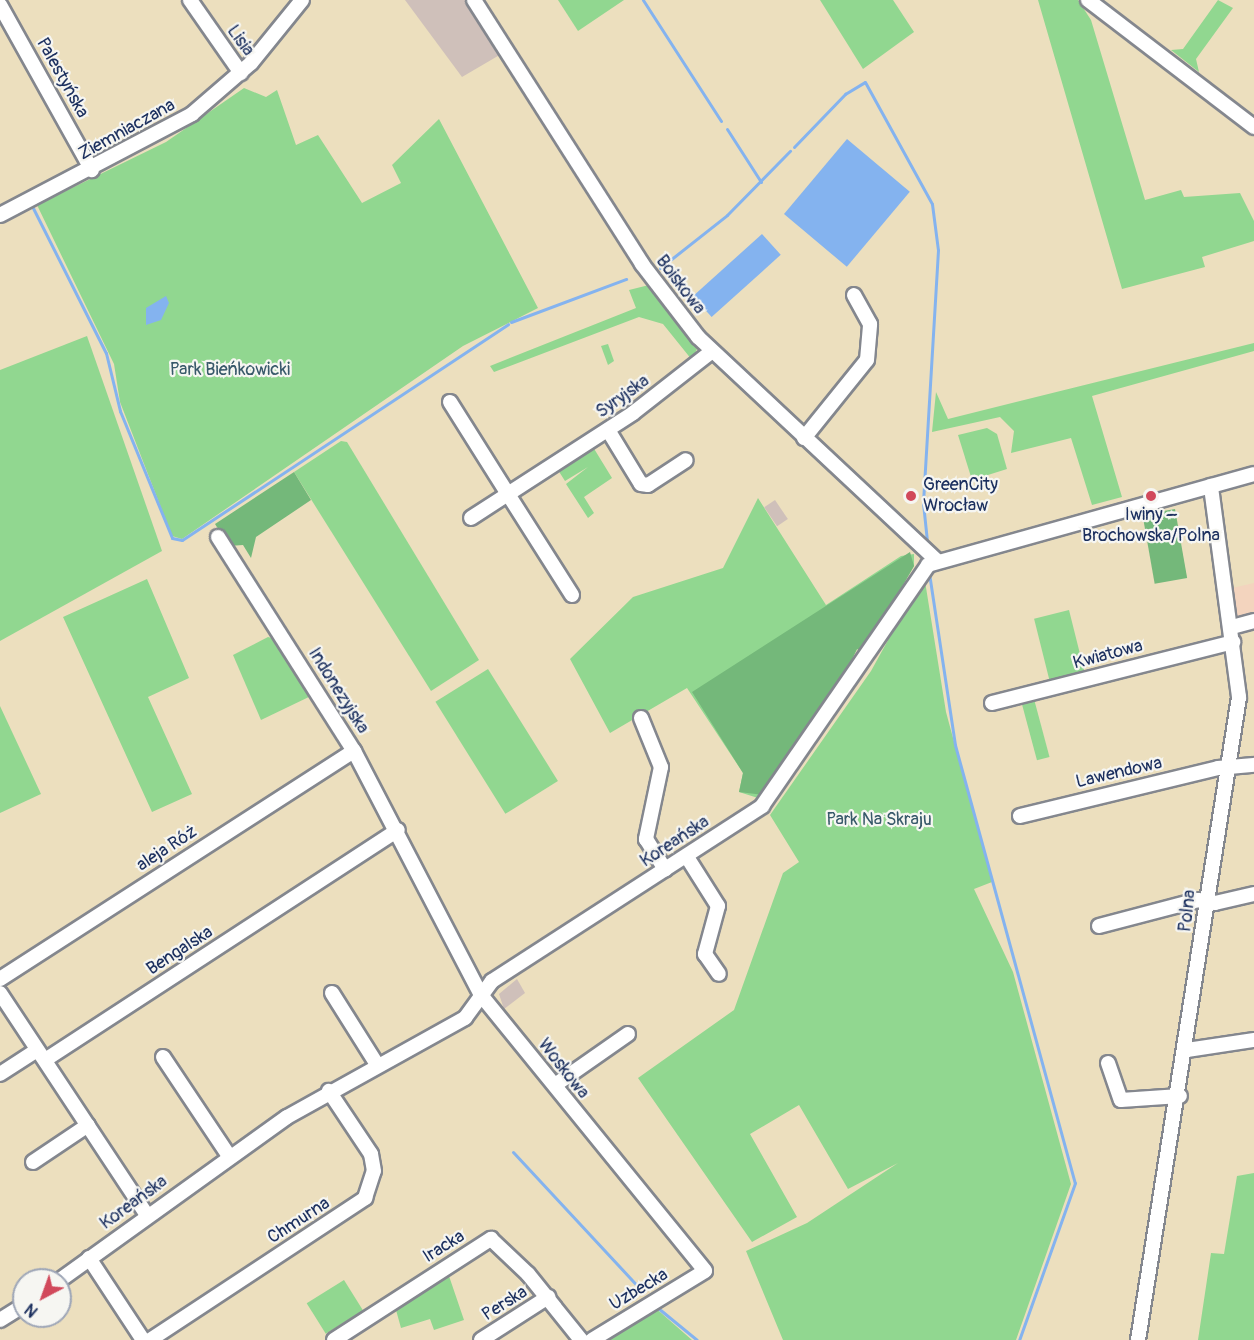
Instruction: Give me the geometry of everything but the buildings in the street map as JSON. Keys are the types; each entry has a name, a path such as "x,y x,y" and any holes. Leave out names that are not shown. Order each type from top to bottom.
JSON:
{"street":[{"name":"Lisia","path":"189,0 241,73"},
{"name":"Ziemniaczana","path":"0,215 172,128 241,73 302,0"},
{"name":"Boiskowa","path":"474,0 642,264 711,352 936,560"},
{"path":"1088,0 1254,127"},
{"name":"Palestyńska","path":"0,5 92,170"},
{"path":"808,441 867,360 870,324 854,294"},
{"name":"Syryjska","path":"471,518 608,430 711,352"},
{"path":"450,402 572,595"},
{"path":"608,430 641,484 648,485 686,460"},
{"path":"936,560 1254,474"},
{"name":"Polna","path":"1138,1340 1180,1096 1239,697 1232,627 1211,486"},
{"name":"Indonezyjska","path":"218,537 354,751 419,870"},
{"name":"Koreańska","path":"72,1271 229,1156 329,1091 376,1063 458,1023 492,981 687,857 762,806 918,571 936,560"},
{"path":"1232,627 1254,621"},
{"name":"Kwiatowa","path":"992,703 1233,642"},
{"path":"642,718 661,767 646,839 665,870"},
{"name":"aleja Róż","path":"0,980 354,751"},
{"name":"Lawendowa","path":"1020,816 1254,765"},
{"name":"Bengalska","path":"0,1074 41,1055 334,873 398,830"},
{"path":"687,857 718,906 705,954 719,974"},
{"name":"Woskowa","path":"419,870 481,994 705,1271"},
{"path":"1099,926 1254,894"},
{"path":"0,993 147,1215"},
{"path":"332,993 376,1063"},
{"path":"555,1085 628,1034"},
{"path":"1187,1050 1254,1040"},
{"path":"163,1057 229,1156"},
{"path":"1108,1063 1121,1100 1180,1096"},
{"name":"Chmurna","path":"150,1340 365,1198 373,1178 371,1154 329,1091"},
{"path":"33,1162 88,1125"},
{"name":"Iracka","path":"334,1340 490,1239 548,1298 581,1340"},
{"path":"89,1258 143,1340"},
{"name":"Uzbecka","path":"592,1340 705,1271"},
{"name":"Perska","path":"481,1340 548,1298"}],"shaded area":[{"path":"405,0 470,0 503,53 462,77"},
{"path":"775,500 788,519 777,526 764,507"},
{"path":"1254,583 1254,615 1237,619 1232,588"},
{"path":"517,979 525,993 504,1009 499,994"}],"green space":[{"path":"558,0 624,0 578,31"},
{"path":"820,0 893,0 914,32 863,69"},
{"path":"1038,0 1078,0 1091,20 1145,200 1181,190 1184,197 1240,193 1254,221 1254,241 1202,257 1205,267 1122,289"},
{"path":"1218,0 1233,8 1196,59 1199,72 1171,50 1183,49"},
{"name":"Park Bieńkowicki","path":"244,88 266,97 277,90 296,145 318,135 362,203 401,183 392,165 439,119 538,308 463,346 182,539 172,536 120,402 114,364 37,205 166,142"},
{"path":"649,285 697,349 692,360 663,324 639,317 494,372 490,366 636,308 629,290"},
{"path":"87,336 162,551 0,641 0,370"},
{"path":"1254,343 1254,351 1092,396 1122,497 1092,505 1071,438 1011,453 1014,431 1000,417 932,432 936,392 948,419"},
{"path":"608,344 614,361 608,365 601,346"},
{"path":"987,428 997,434 1007,469 972,480 958,435"},
{"path":"341,441 347,442 479,660 431,691 294,472"},
{"path":"593,447 612,478 584,497 594,513 588,518 566,484 588,467 565,481 558,470"},
{"path":"294,472 311,500 256,537 251,558 243,545 229,546 215,524"},
{"path":"758,498 826,605 901,556 914,554 914,566 864,652 857,649 833,698 758,798 739,792 743,773 687,688 610,733 570,659 633,597 723,568"},
{"path":"1175,509 1187,578 1155,584 1143,515"},
{"path":"910,552 914,566 864,652 857,649 833,698 765,795 739,792 743,773 692,692"},
{"name":"Park Na Skraju","path":"924,575 946,712 992,882 974,889 1013,972 1071,1184 1016,1340 783,1340 746,1251 807,1223 898,1163 848,1189 799,1105 750,1134 797,1217 752,1242 638,1078 734,1010 783,873 799,862 770,815 871,671"},
{"path":"147,579 189,678 148,697 192,794 152,812 63,617"},
{"path":"1069,610 1085,673 1050,682 1034,619"},
{"path":"268,637 279,640 313,695 261,720 233,655"},
{"path":"488,669 558,781 505,814 435,702"},
{"path":"1034,699 1050,757 1037,760 1021,702"},
{"path":"0,706 41,794 0,813"},
{"path":"1254,1173 1254,1340 1198,1340 1211,1253 1224,1254 1237,1176"},
{"path":"449,1276 464,1320 434,1330 430,1319 401,1328 396,1310"},
{"path":"344,1280 363,1311 326,1334 307,1303"},
{"path":"652,1305 692,1340 604,1340 642,1318 640,1312"}],"water":[{"path":"847,139 910,192 847,267 784,214"},
{"path":"762,234 781,255 712,317 693,296"},
{"path":"166,296 169,303 161,320 146,325 146,308"}],"waterway":[{"path":"643,0 721,121"},
{"path":"794,147 845,94 865,82 932,204 938,250 923,503 927,539"},
{"path":"727,129 761,182"},
{"path":"660,268 727,215 790,151"},
{"path":"33,208 106,353 120,411 172,538 182,540 508,324"},
{"path":"511,322 626,279"},
{"path":"929,573 955,745 1075,1183 1019,1340"},
{"path":"513,1152 643,1292"},
{"path":"658,1308 697,1340"}],"place":[{"name":"GreenCity Wrocław","path":"911,496"},
{"name":"Iwiny – Brochowska/Polna","path":"1151,496"}]}
